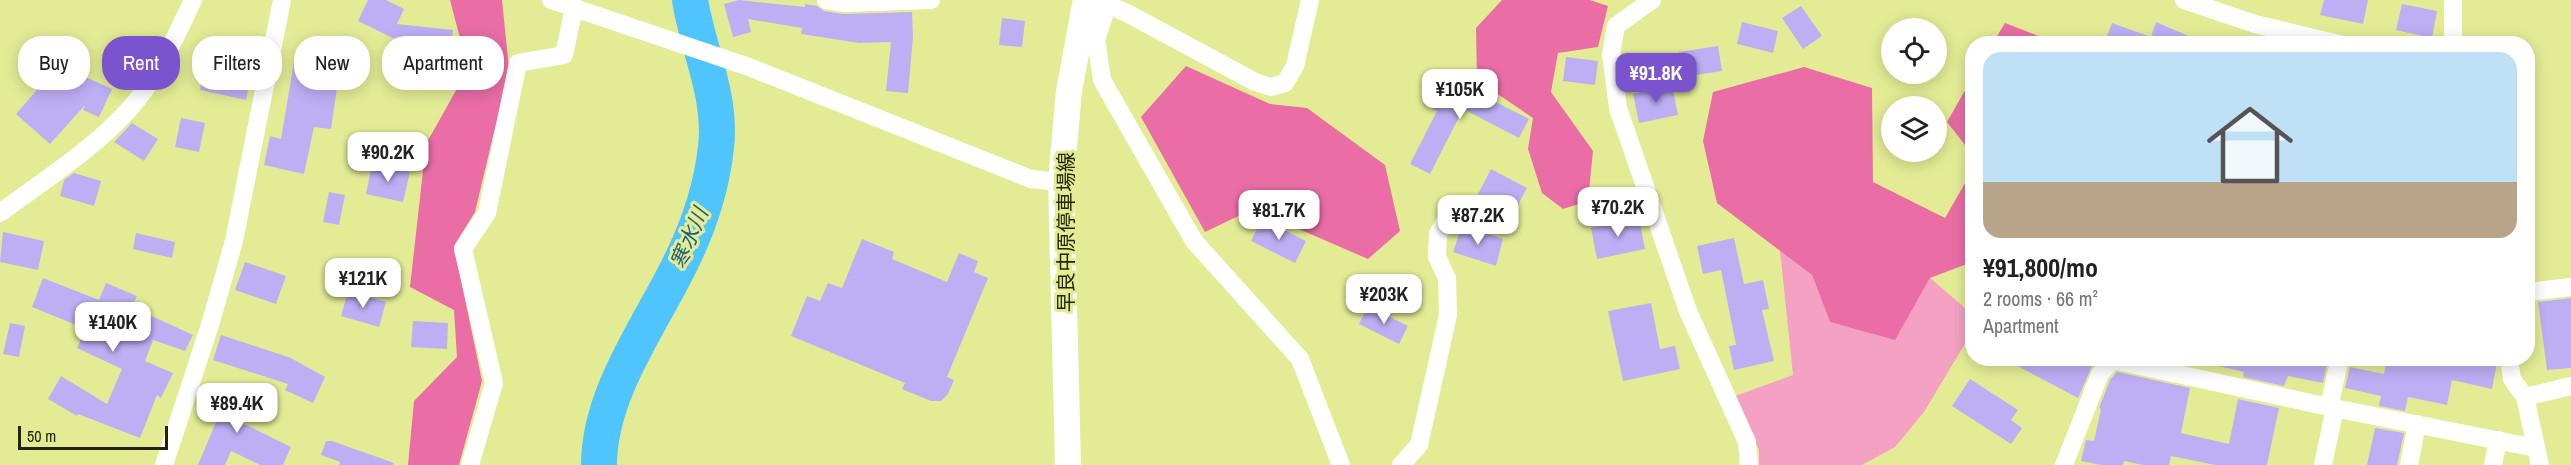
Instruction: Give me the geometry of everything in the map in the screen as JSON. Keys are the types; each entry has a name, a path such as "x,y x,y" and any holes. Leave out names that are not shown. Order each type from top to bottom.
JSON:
{"main road":[{"name":"早良中原停車場線","path":"1068,465 1061,182 1069,91 1096,1"}],"street":[{"path":"0,213 107,131 137,100 171,45 193,0"},
{"path":"164,465 210,325 234,241 282,0"},
{"path":"551,0 652,32 749,67 1031,179 1061,182"},
{"path":"826,0 845,3 930,0"},
{"path":"1310,0 1295,66 1285,83 1271,87 1255,82 1096,1 1096,39 1102,80 1194,241 1300,359 1341,465"},
{"path":"1652,0 1616,26 1611,54 1618,108 1688,311 1747,442 1749,465"},
{"path":"2184,0 2255,24 2305,36"},
{"path":"2453,0 2453,36"},
{"path":"470,465 494,383 463,249 487,213 518,63 564,55 574,8"},
{"path":"1401,465 1419,445 1448,315 1447,278 1437,257 1438,234 1452,209"},
{"path":"2535,291 2571,287"},
{"path":"2064,465 2100,374 2105,366"},
{"path":"2142,366 2332,408 2498,440 2538,456"},
{"path":"2323,465 2339,366"},
{"path":"2510,366 2512,379 2525,397 2538,456"},
{"path":"2525,397 2571,386"},
{"path":"2409,465 2417,424"},
{"path":"2493,465 2498,440"}],"shaded area":[{"path":"450,0 502,0 509,69 475,212 454,246 482,381 459,465 408,465 414,401 457,357 454,310 410,287 426,144 456,90 504,90 504,36 459,36"},
{"path":"1502,0 1590,0 1608,6 1598,47 1558,53 1551,92 1593,151 1588,201 1563,209 1542,193 1528,149 1533,118 1477,80 1476,28"},
{"path":"2005,23 2039,36 1997,36"},
{"path":"1186,66 1270,104 1307,108 1385,165 1400,231 1368,259 1253,209 1205,232 1141,117"},
{"path":"1804,67 1872,88 1873,182 1945,218 1965,183 1965,265 1930,278 1895,340 1830,322 1812,275 1717,203 1703,141 1713,92"},
{"path":"1965,90 1965,145 1947,122"},
{"path":"1780,250 1812,275 1830,322 1895,339 1930,278 1965,308 1965,344 1924,412 1895,447 1862,465 1759,465 1759,450 1735,396 1793,375"}],"building":[{"path":"368,0 386,0 404,9 397,24 453,30 452,36 389,36 358,21"},
{"path":"739,0 805,7 805,4 817,6 824,11 843,14 912,12 913,37 908,93 886,91 891,42 859,43 801,34 802,28 748,19 751,32 733,37 724,4"},
{"path":"2324,0 2368,0 2363,24 2320,15"},
{"path":"2402,4 2437,11 2432,36 2396,30"},
{"path":"1801,6 1822,36 1803,49 1782,18"},
{"path":"1002,18 1025,21 1022,47 999,45"},
{"path":"1742,22 1778,31 1773,53 1737,44"},
{"path":"2156,22 2188,36 2151,36"},
{"path":"2112,23 2148,36 2107,36"},
{"path":"1718,46 1722,71 1683,77 1679,52"},
{"path":"1566,57 1598,61 1595,85 1563,81"},
{"path":"294,62 294,90 337,90 331,129 314,127 304,174 264,165 270,136 281,139"},
{"path":"1438,77 1479,97 1480,94 1529,119 1519,138 1463,109 1430,174 1410,164 1437,111 1424,104"},
{"path":"90,79 102,84 102,90 112,90 99,117 83,110 85,105 50,144 16,114 37,90 90,90"},
{"path":"1672,86 1678,115 1639,123 1633,94"},
{"path":"200,90 248,90 246,100"},
{"path":"181,118 205,123 199,152 175,147"},
{"path":"132,123 158,139 144,161 114,142"},
{"path":"372,164 410,172 403,202 366,194"},
{"path":"1491,169 1527,188 1512,216 1476,198"},
{"path":"74,173 101,181 94,206 60,196 64,180"},
{"path":"329,192 345,195 339,225 323,222"},
{"path":"1639,218 1645,249 1597,259 1591,228"},
{"path":"1262,219 1306,241 1295,263 1251,241"},
{"path":"1462,225 1503,239 1496,266 1453,252"},
{"path":"3,232 44,241 38,270 0,262"},
{"path":"136,233 175,242 172,258 133,249"},
{"path":"1734,238 1744,284 1763,280 1769,309 1762,310 1774,361 1734,370 1729,346 1736,345 1721,270 1703,274 1697,246"},
{"path":"862,239 894,252 892,259 947,282 959,253 978,261 974,272 988,278 947,377 954,380 948,394 941,401 931,401 902,389 905,383 791,336 807,296 820,301 828,283 842,288"},
{"path":"245,262 286,276 276,304 235,290"},
{"path":"43,278 99,300 106,283 137,296 132,307 193,335 185,351 153,340 145,361 173,373 161,398 157,395 140,438 78,414 77,416 48,399 61,376 107,404 122,369 77,348 86,329 32,307"},
{"path":"348,291 386,302 379,327 341,316"},
{"path":"2571,298 2571,368 2547,370 2538,302"},
{"path":"1651,303 1660,349 1675,346 1680,369 1623,381 1608,311"},
{"path":"1368,306 1408,326 1399,344 1359,324"},
{"path":"413,321 448,323 447,349 411,347"},
{"path":"10,323 25,326 19,357 3,354"},
{"path":"221,335 291,358 325,377 313,403 285,390 288,384 213,360"},
{"path":"2017,366 2092,366 2078,398"},
{"path":"2218,366 2326,366 2323,383 2288,376 2284,386 2243,377 2244,372"},
{"path":"2386,366 2496,366 2492,389 2452,380 2447,405 2408,397 2405,411 2379,406 2381,396 2345,388 2350,367 2384,374"},
{"path":"2117,372 2190,388 2181,433 2229,444 2238,399 2279,408 2267,465 2215,465 2171,456 2169,465 2143,465 2124,461 2123,465 2101,465 2081,461 2086,440 2094,441 2101,409 2099,408 2110,380"},
{"path":"1970,379 2018,410 2011,420 2022,428 2011,444 1952,406"},
{"path":"209,387 248,403 240,422 291,447 283,465 260,465 231,451 225,465 198,465 216,422 198,414"},
{"path":"2375,428 2404,433 2397,465 2367,465"},
{"path":"326,441 332,441 394,463 393,465 339,465 340,462 321,455"}],"waterway":[{"name":"寒水川","path":"599,465 601,438 617,385 688,247 704,205 711,176 716,147 716,110 690,0"}]}
